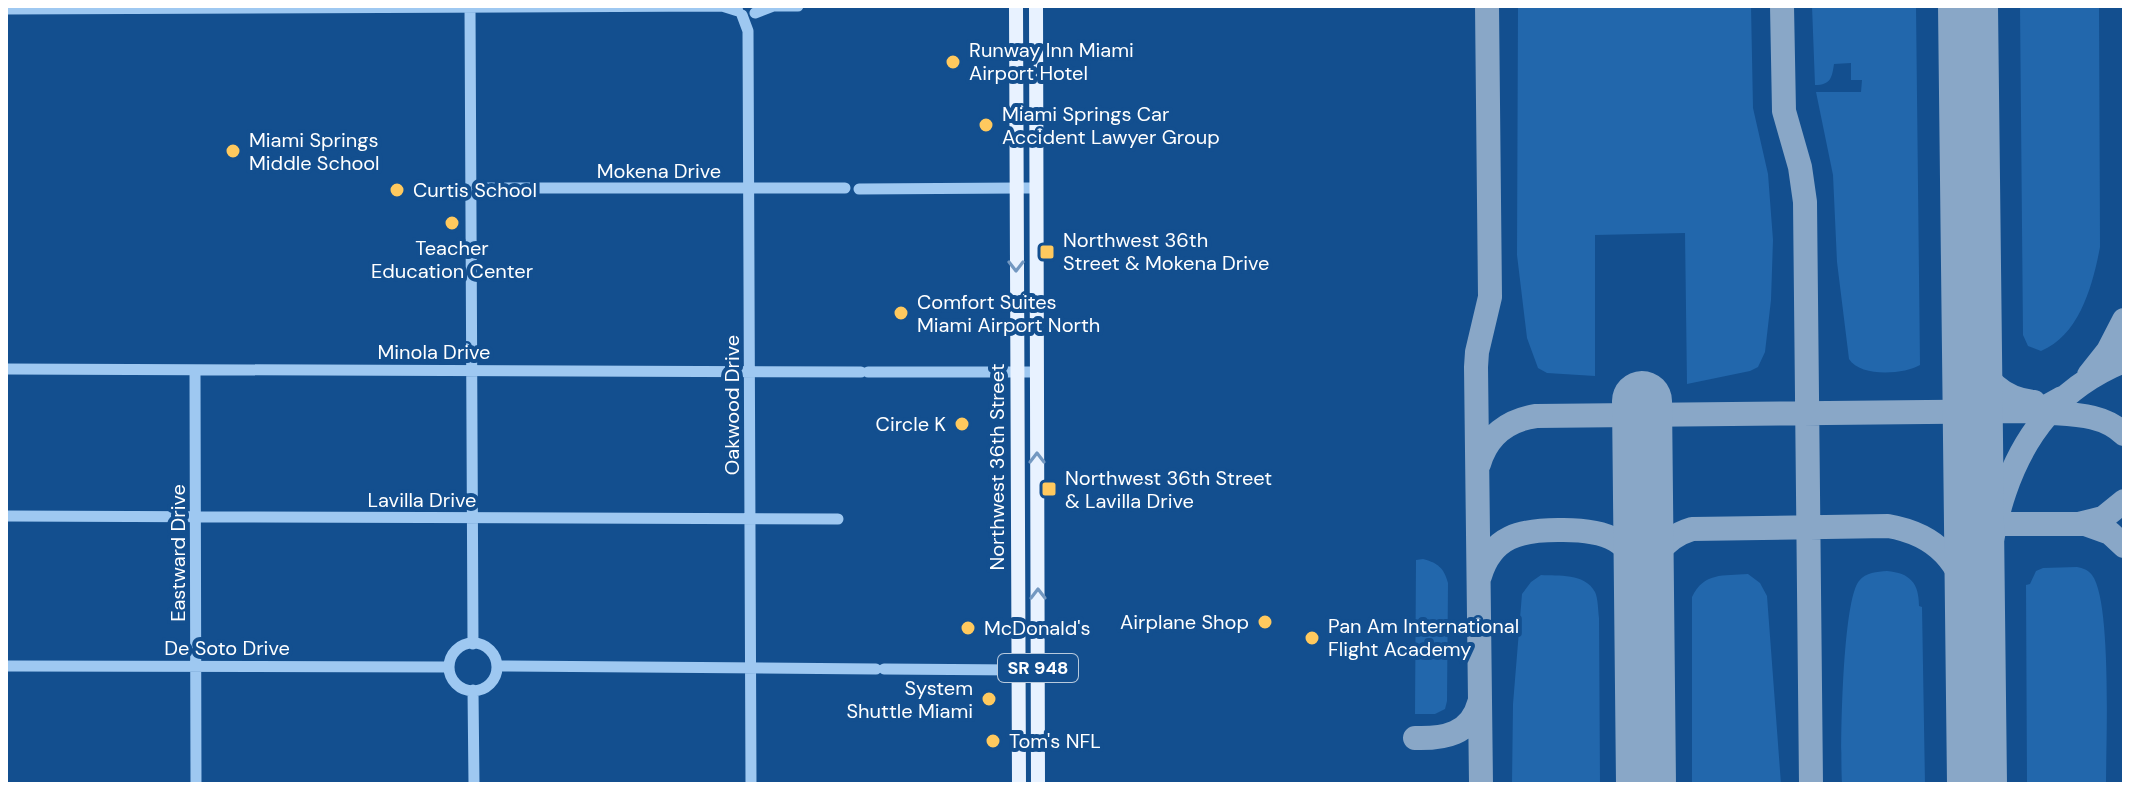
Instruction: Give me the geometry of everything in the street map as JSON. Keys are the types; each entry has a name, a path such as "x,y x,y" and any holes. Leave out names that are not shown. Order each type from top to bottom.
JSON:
{"main road":[{"name":"Northwest 36th Street","path":"1016,6 1019,784"},
{"name":"Northwest 36th Street","path":"1036,6 1038,784"},
{"path":"1017,552 1037,551"},
{"path":"1018,670 1028,677 1030,708 1038,722"}],"street":[{"path":"6,9 723,6 747,13 772,6 798,6"},
{"path":"470,7 473,644"},
{"name":"Oakwood Drive","path":"747,13 751,784"},
{"name":"Mokena Drive","path":"472,188 845,188"},
{"path":"859,189 1036,188"},
{"name":"Minola Drive","path":"6,369 1037,372"},
{"name":"Eastward Drive","path":"195,370 196,784"},
{"name":"Lavilla Drive","path":"6,516 838,519"},
{"path":"473,644 493,652 499,666 492,684 473,690 456,684 450,677 448,667 456,650 473,644"},
{"name":"De Soto Drive","path":"6,666 448,667"},
{"path":"499,666 1018,670"},
{"path":"473,690 474,784"}],"shaded area":[{"path":"1518,6 1751,6 1753,108 1768,174 1773,240 1765,352 1758,367 1687,384 1685,233 1595,235 1595,376 1547,373 1538,368 1527,338 1517,255"},
{"path":"1812,6 1916,6 1920,365 1904,371 1873,372 1855,365 1849,359 1837,262 1833,175 1816,92 1861,92 1862,80 1851,80 1851,63 1834,64 1830,79 1824,84 1815,85"},
{"path":"2020,6 2099,6 2100,247 2089,292 2075,321 2066,333 2041,351 2028,346 2023,335"},
{"path":"1423,559 1440,567 1448,583 1447,701 1445,709 1435,714 1415,714 1416,560"},
{"path":"2077,567 2092,575 2103,613 2106,784 2027,784 2026,585 2030,584 2036,571 2043,568"},
{"path":"1887,571 1902,574 1912,581 1919,606 1922,607 1925,784 1842,784 1843,678 1853,594 1865,576"},
{"path":"1748,574 1760,583 1767,596 1781,784 1692,784 1692,597 1708,579"},
{"path":"1541,575 1585,581 1596,595 1599,618 1600,784 1512,784 1513,704 1522,594"}],"taxiway":[{"path":"1481,784 1476,367 1490,297 1487,6"},
{"path":"1782,6 1784,111 1800,167 1805,202 1811,784"},
{"path":"2089,375 2108,351 2124,320"},
{"path":"1972,348 1981,369 1994,385 2012,397 2034,402"},
{"path":"1976,714 1989,560 1999,510 2016,464 2041,422 2076,388 2124,361"},
{"path":"1479,464 1487,445 1500,431 1516,421 1536,416 2026,411 2044,408 2062,398"},
{"path":"2039,412 2095,418 2124,434"},
{"path":"2079,524 2103,518 2124,501"},
{"path":"1974,524 2085,524 2110,533 2124,546"},
{"path":"1644,597 1657,554 1671,539 1692,529 1888,526 1921,536 1945,554 1962,578 1975,609"},
{"path":"1480,576 1492,552 1510,538 1545,530 1575,530 1604,535 1626,548 1640,572 1643,590"},
{"path":"1415,738 1446,736 1463,728 1470,722 1479,703"}],"runway":[{"path":"1968,6 1977,784"},
{"path":"1642,401 1646,784"}],"place":[{"name":"Runway Inn Miami Airport Hotel","path":"953,62"},
{"name":"Miami Springs Car Accident Lawyer Group","path":"986,125"},
{"name":"Miami Springs Middle School","path":"233,151"},
{"name":"Curtis School","path":"397,190"},
{"name":"Teacher Education Center","path":"452,223"},
{"name":"Northwest 36th Street & Mokena Drive","path":"1047,252"},
{"name":"Comfort Suites Miami Airport North","path":"901,313"},
{"name":"Circle K","path":"962,424"},
{"name":"Northwest 36th Street & Lavilla Drive","path":"1049,489"},
{"name":"Airplane Shop","path":"1265,622"},
{"name":"McDonald's","path":"968,628"},
{"name":"Pan Am International Flight Academy","path":"1312,638"},
{"name":"System Shuttle Miami","path":"989,699"},
{"name":"Tom's NFL","path":"993,741"}]}
